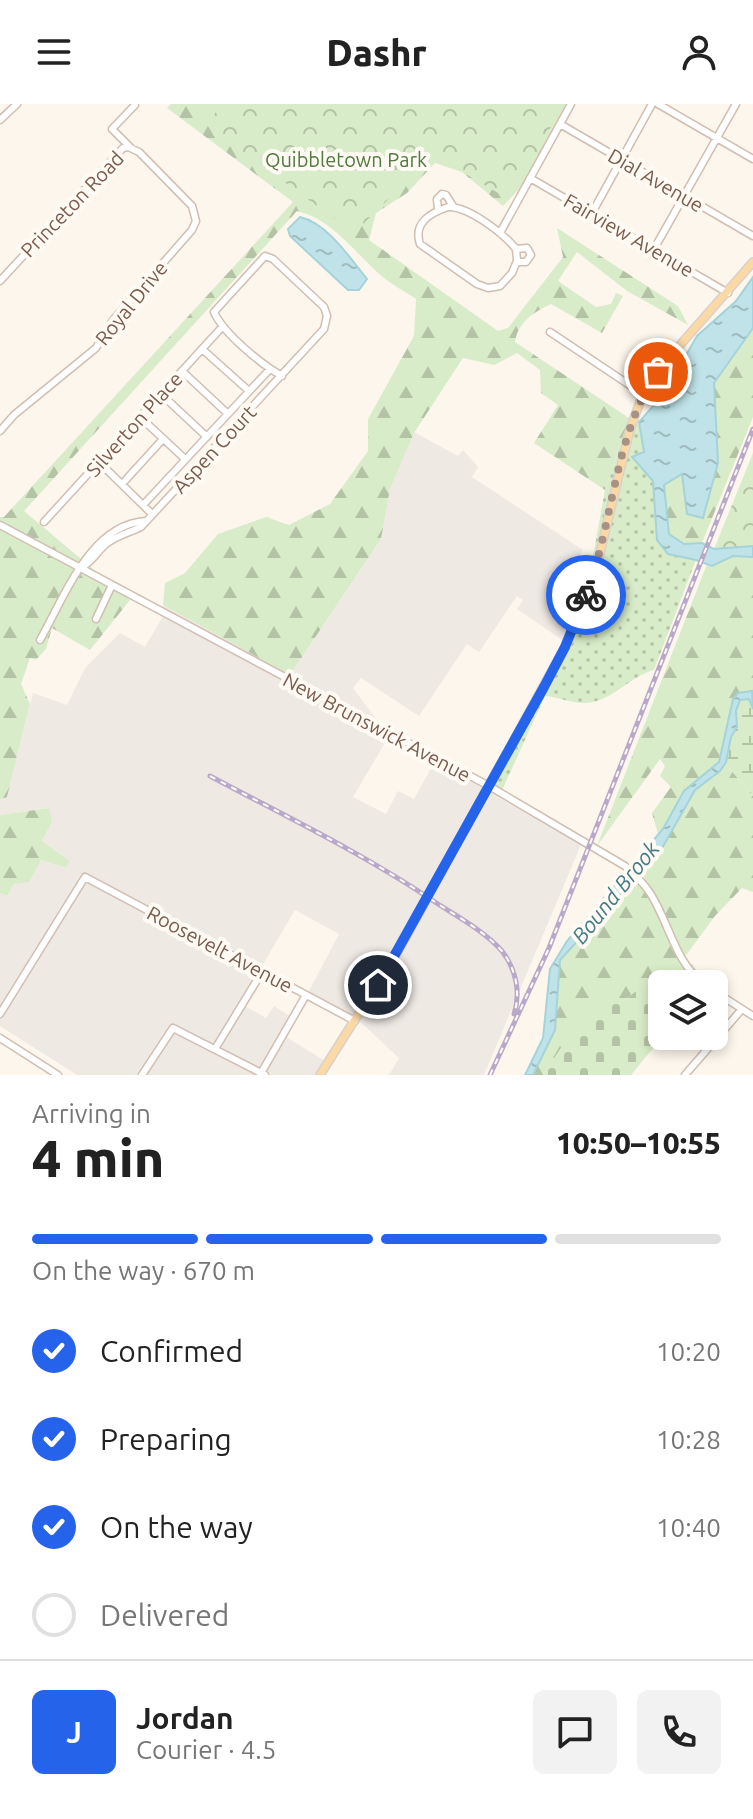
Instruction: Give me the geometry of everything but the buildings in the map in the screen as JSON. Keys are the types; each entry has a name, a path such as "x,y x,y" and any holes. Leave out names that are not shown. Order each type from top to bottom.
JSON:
{"main road":[{"path":"320,1075 401,946 565,647 598,561 630,429 643,394 673,353 753,262"}],"street":[{"path":"0,120 17,104"},
{"path":"500,233 571,104"},
{"path":"592,213 655,104 753,159"},
{"path":"654,249 736,104"},
{"path":"131,148 112,129 135,105"},
{"name":"Dial Avenue","path":"560,124 753,236"},
{"name":"Princeton Road","path":"0,281 123,148 131,148 148,161"},
{"name":"Royal Drive","path":"0,431 14,415 96,348 113,320 192,230 196,221 192,206 148,161"},
{"name":"Fairview Avenue","path":"530,178 728,293"},
{"path":"438,210 437,199 442,194 453,206"},
{"path":"453,206 500,233 516,249 517,262 500,286 488,288 477,284 420,244 417,234 420,226 438,210 453,206"},
{"path":"516,249 527,248 531,255 526,262 517,262"},
{"name":"Aspen Court","path":"40,640 81,568 113,539 141,527 324,329 327,316 324,307 273,259 265,256 214,312 223,326"},
{"path":"223,326 270,369 282,376"},
{"name":"Silverton Place","path":"44,522 223,326"},
{"path":"550,332 643,394"},
{"path":"202,349 249,391"},
{"path":"144,504 270,369"},
{"path":"182,371 228,414"},
{"path":"161,394 207,437"},
{"path":"140,417 185,459"},
{"path":"122,484 163,439"},
{"path":"100,463 152,514"},
{"name":"New Brunswick Avenue","path":"0,525 489,786 625,866 643,883 690,970"},
{"path":"96,619 112,585"},
{"name":"Roosevelt Avenue","path":"0,1014 85,877 355,1021"},
{"path":"215,1049 262,972"},
{"path":"142,1075 173,1028 262,1074 306,995"},
{"path":"728,1000 753,1016"},
{"path":"685,1075 742,1009"},
{"path":"0,1038 58,1075"}],"shaded area":[{"path":"414,432 458,456 463,450 478,467 472,477 583,550 555,594 574,607 565,642 517,609 523,600 517,596 479,652 467,644 419,716 361,678 353,688 389,736 353,797 386,814 398,791 414,799 435,761 531,816 583,840 484,1075 389,1075 399,1058 355,1017 308,993 339,934 295,910 240,1003 266,1018 274,1006 293,1018 283,1035 325,1061 316,1075 77,1075 0,1026 0,893 7,896 14,884 41,860 65,868 70,861 42,841 52,822 48,808 0,815 0,800 7,797 33,693 67,705 85,668 120,633 145,647 162,618 163,605 290,675 381,539 390,489"}],"green space":[{"path":"171,104 566,104 522,186 503,206 462,172 435,163 407,193 376,213 369,240 498,331 508,328 563,257 557,228 678,306 688,325 627,291 577,252 558,281 596,307 611,304 616,293 623,296 602,333 551,304 528,318 515,342 629,418 605,490 534,443 558,405 541,393 540,370 517,353 494,365 463,358 414,433 390,489 381,539 290,675 163,605 165,583 185,573 218,534 266,517 289,525 330,504 368,451 368,419 414,336 416,299 382,277 331,228 297,211 24,511 130,600 90,650 52,628 46,649 36,660 30,658 21,684 30,704 7,797 0,800 0,517 4,517 293,202 167,108"},
{"name":"Quibbletown Park","path":"222,104 561,104 533,166 505,197 433,155 354,233 206,125"},
{"path":"753,328 753,417 702,543 684,544 668,534 664,485 682,474 687,513 718,463 714,383"},
{"path":"629,418 639,422 644,452 633,457 653,481 657,540 668,554 696,560 654,670 594,702 579,703 545,696 499,797 485,789 565,642 594,551 605,490"},
{"path":"753,453 753,546 714,549"},
{"path":"733,556 753,557 753,692 738,693 729,716 719,762 678,800 658,834 652,813 671,787 660,776 665,766 660,759 597,846 707,564 712,566"},
{"path":"749,698 753,709 753,796 725,763 731,737 737,727 736,710 740,700"},
{"path":"725,763 753,796 753,892 742,888 715,916 684,958 682,956 664,970 648,970 648,982 626,999 579,1022 543,1075 533,1075 555,1030 560,960 661,850 692,793"},
{"path":"49,808 52,822 42,841 70,861 66,868 41,860 29,882 14,884 7,896 0,893 0,815"},
{"path":"683,955 697,970 664,970"},
{"path":"648,982 648,1050 652,1050 631,1075 543,1075 578,1022 607,999 626,999"}],"water":[{"path":"300,217 329,234 367,279 359,290 348,290 290,236 288,229"},
{"path":"753,277 753,328 714,383 718,463 703,518 687,514 682,474 664,485 669,534 684,544 702,543 714,549 753,546 753,557 733,556 712,566 668,554 657,540 653,481 632,457 644,452 639,422 663,395 697,336 736,301"},
{"name":"Bound Brook","path":"752,691 753,709 749,699 740,700 736,711 737,727 720,771 695,790 661,850 560,960 555,1030 533,1075 525,1075 543,1038 550,969 567,941 663,829 684,791 719,762 733,699 738,693"}],"railway":[{"path":"490,1075 549,948 753,429"},
{"path":"210,776 383,869 488,938 502,951 514,973 517,990 514,1014"}],"way so far":[{"path":"586,595 598,561 637,407 658,372"}],"route":[{"path":"378,985 544,687 565,647 586,595"}]}
